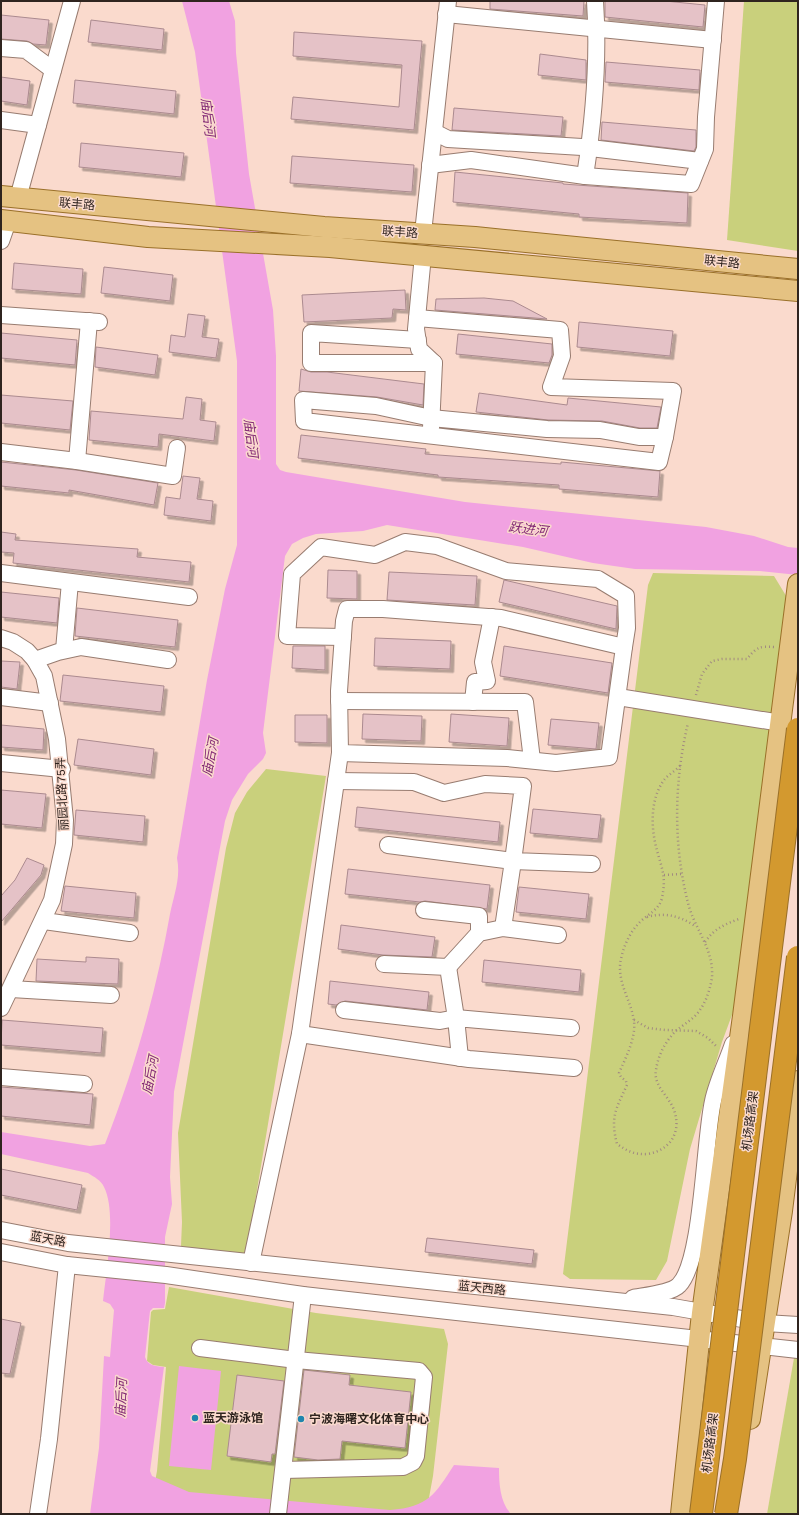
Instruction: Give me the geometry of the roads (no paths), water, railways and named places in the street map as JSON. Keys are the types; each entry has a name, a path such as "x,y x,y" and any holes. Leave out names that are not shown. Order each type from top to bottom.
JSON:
{"highway":[{"name":"机场路高架","path":"702,1514 790,726"},
{"path":"726,1514 735,1459 798,957"}],"main road":[{"name":"联丰路","path":"9,197 324,227 474,237 798,269"},
{"name":"联丰路","path":"4,220 148,236 330,247 798,291"},
{"path":"681,1514 702,1313 743,1016 790,726 797,588"},
{"path":"736,1514 782,1211 798,1081"}],"street":[{"path":"9,197 38,125 72,1"},
{"path":"585,176 596,87 597,28 595,1"},
{"path":"430,165 471,160 585,176 692,184 705,149 706,117 716,1"},
{"path":"423,233 447,7 597,28 713,40"},
{"path":"1,48 26,50 53,70"},
{"path":"1,120 38,125"},
{"path":"434,132 448,140 589,148 700,161"},
{"path":"1,241 4,220"},
{"path":"423,255 416,329 420,349 434,363 430,436"},
{"path":"1,315 94,321 77,461"},
{"path":"417,318 560,330 562,356 550,387 673,391 665,437 660,462 304,421 303,400 376,406 431,418 546,429 600,430 639,437 665,437"},
{"path":"418,340 311,332 312,363 434,363"},
{"path":"1,452 77,461 174,476 177,448"},
{"path":"340,753 532,760 556,763 609,757 627,628 626,596 598,579 506,571 437,546 405,542 375,555 321,548 292,574 287,636 343,636"},
{"path":"1,573 189,597"},
{"path":"64,650 70,582"},
{"path":"251,1263 300,1034 340,753 340,701 343,636 347,609 383,609 492,617 624,647"},
{"path":"473,702 475,682 488,681 483,662 492,617"},
{"name":"丽园北路75弄","path":"1,638 13,642 27,651 35,660 44,676 62,769 65,820 64,844 52,900 44,920 24,958 12,989 1,1008"},
{"path":"35,660 64,650 81,647 168,660"},
{"path":"1,697 50,703"},
{"path":"618,697 790,726"},
{"path":"340,701 525,702 532,760"},
{"path":"1,763 62,769"},
{"path":"336,781 414,782 444,793 484,784 523,786 503,928"},
{"path":"388,845 513,861 592,864"},
{"path":"424,910 479,916 479,933"},
{"path":"44,920 130,933"},
{"path":"448,967 479,933 503,928 558,935"},
{"path":"384,964 448,967"},
{"path":"448,967 456,1018 460,1058"},
{"path":"12,989 111,995"},
{"path":"344,1010 440,1021 456,1018 571,1028"},
{"path":"610,1302 653,1295 679,1286 689,1270 696,1236 713,1101 743,1016"},
{"path":"300,1034 460,1058 574,1068"},
{"path":"1,1077 84,1084"},
{"name":"蓝天路","path":"1,1230 68,1243 165,1254"},
{"name":"蓝天路","path":"1,1252 68,1265 166,1275 303,1295"},
{"name":"蓝天西路","path":"165,1254 610,1302 673,1307 765,1323 798,1325"},
{"path":"38,1514 49,1439 68,1265"},
{"path":"278,1514 303,1295 798,1350"},
{"path":"200,1348 296,1360 420,1371 424,1377 416,1456 413,1462 403,1467 284,1470"}],"water":[{"path":"182,1 229,1 235,21 236,53 249,174 273,310 276,356 276,464 280,470 465,502 706,527 754,536 788,547 798,548 798,575 760,571 635,569 593,563 523,547 387,525 363,531 316,534 303,538 292,544 285,556 263,733 266,753 263,759 248,774 232,800 225,821 174,1092 170,1177 172,1204 165,1237 165,1303 164,1308 153,1308 150,1311 145,1357 150,1364 164,1367 150,1471 152,1476 189,1492 390,1510 414,1506 430,1497 454,1465 499,1468 502,1498 511,1514 90,1514 99,1448 104,1356 110,1357 114,1310 110,1304 103,1301 110,1242 110,1211 108,1198 101,1182 88,1173 1,1154 1,1132 90,1146 105,1144 116,1116 135,1060 158,973 176,886 178,872 177,858 207,680 225,589 237,545 237,361 195,52"},
{"name":"蓝天游泳馆","path":"179,1366 221,1371 211,1470 169,1466"}],"place":[{"name":"蓝天游泳馆","path":"195,1418"},
{"name":"宁波海曙文化体育中心","path":"301,1419"}],"water label":[{"name":"庙后河","path":"208,117"},
{"name":"庙后河","path":"251,438"},
{"name":"跃进河","path":"528,529"},
{"name":"庙后河","path":"210,757"},
{"name":"庙后河","path":"150,1075"},
{"name":"庙后河","path":"121,1398"}]}
